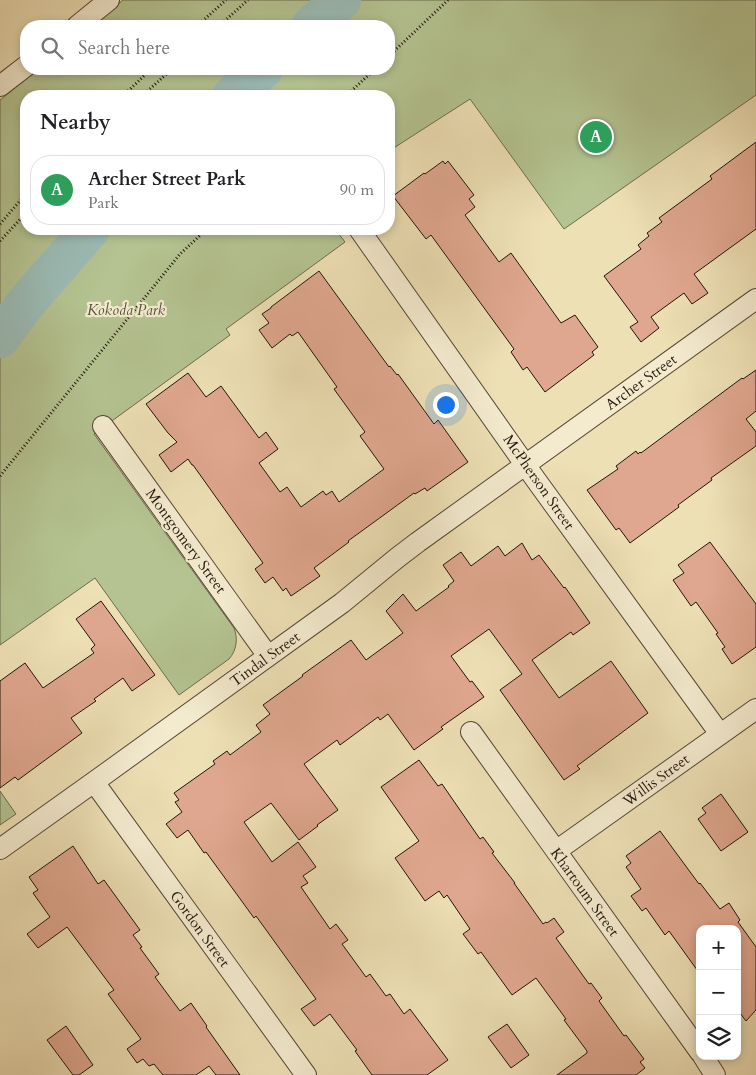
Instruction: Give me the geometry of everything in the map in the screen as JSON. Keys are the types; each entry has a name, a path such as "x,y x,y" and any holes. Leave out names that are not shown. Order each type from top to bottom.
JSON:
{"street":[{"path":"84,20 109,0"},
{"path":"0,86 20,71"},
{"name":"McPherson Street","path":"363,235 720,734"},
{"name":"Archer Street","path":"526,464 756,299"},
{"name":"Montgomery Street","path":"103,426 268,656"},
{"name":"Tindal Street","path":"0,849 342,603 396,558 526,464"},
{"name":"Willis Street","path":"556,851 756,708"},
{"name":"Khartoum Street","path":"470,732 696,1046"},
{"name":"Gordon Street","path":"94,782 306,1075"},
{"path":"706,1060 715,1075"}],"path":[{"path":"204,20 226,0"},
{"path":"226,20 248,0"},
{"path":"395,50 448,0"},
{"path":"129,90 146,75"},
{"path":"149,90 165,75"},
{"path":"352,90 369,75"},
{"path":"0,224 20,201"},
{"path":"0,241 20,219"},
{"path":"0,476 180,254 200,235"}],"green space":[{"name":"Kokoda Park","path":"123,0 756,0 756,95 564,229 470,99 395,147 395,90 20,90 20,235 340,235 345,242 226,329 230,335 94,434 234,628 235,648 229,659 179,695 95,578 0,645 0,100 31,75 395,75 395,20 98,20"},
{"path":"0,791 16,814 0,825"}],"building":[{"path":"756,142 756,229 694,274 708,293 692,304 684,293 651,317 659,328 641,342 630,327 638,322 604,276 641,249 638,245 649,236 647,233 662,222 659,218 712,179 710,176"},
{"path":"443,161 445,164 448,161 474,195 469,199 475,207 465,215 499,262 511,253 561,323 575,315 598,347 592,352 594,355 545,392 527,367 523,370 511,352 514,349 431,235 426,239 395,199 395,195"},
{"path":"319,271 389,367 398,374 434,424 438,420 468,462 427,491 425,488 414,493 348,541 314,568 320,576 291,596 286,588 283,591 273,577 265,583 255,569 263,563 188,459 171,472 159,455 177,442 146,404 188,373 206,397 221,386 259,438 266,432 278,449 259,463 280,492 287,487 301,507 323,491 326,495 332,491 339,502 384,469 360,436 365,432 334,389 337,387 298,332 292,336 290,334 272,348 259,330 269,323 262,314"},
{"path":"756,370 756,411 746,419 756,432 756,446 711,478 712,480 678,505 679,507 630,543 619,528 616,530 587,490 618,469 616,466 636,451 638,454 641,453 742,378"},
{"path":"710,542 756,604 756,647 732,664 722,649 725,647 716,634 718,633 696,602 691,606 673,580 684,573 678,565"},
{"path":"522,543 532,560 539,555 565,587 590,623 573,635 571,632 532,660 559,698 611,661 648,713 577,766 580,769 564,780 500,690 522,674 489,629 451,656 470,682 472,681 484,697 441,727 443,729 414,750 388,714 380,720 378,717 340,745 337,740 304,764 338,810 299,840 271,803 244,822 272,862 298,842 316,867 303,876 308,883 301,887 330,929 336,924 348,940 342,944 366,977 370,974 386,996 390,994 404,1014 410,1009 448,1060 427,1075 372,1075 355,1051 357,1050 330,1014 314,1026 301,1009 316,999 256,916 254,918 188,830 177,838 166,824 182,812 175,802 179,800 174,793 215,764 213,761 227,751 230,755 261,732 256,725 270,714 263,705 351,640 366,660 403,633 386,611 403,594 416,611 449,587 454,581 443,565 461,552 471,566 498,546 505,556"},
{"path":"101,601 155,675 132,691 123,678 94,699 96,701 71,718 82,733 18,780 15,777 0,788 0,681 25,663 43,688 94,653 91,649 95,645 76,619"},
{"path":"419,760 438,786 442,784 480,839 483,837 494,852 492,853 543,924 554,918 564,932 556,938 589,984 591,983 602,998 599,1001 624,1036 626,1035 644,1059 640,1062 645,1068 636,1075 557,1075 587,1053 587,1051 536,978 512,995 481,952 478,954 463,934 470,929 447,895 444,898 439,891 425,901 395,858 419,841 381,787"},
{"path":"721,794 748,832 721,851 698,819 706,813 702,808"},
{"path":"660,831 720,909 729,903 740,920 738,922 740,925 696,925 696,968 669,931 665,935 646,908 642,911 631,896 641,889 626,867 631,863 626,856"},
{"path":"73,846 98,884 104,880 140,930 133,935 159,974 155,977 180,1011 191,1003 240,1075 216,1075 209,1066 196,1075 163,1075 154,1064 149,1066 143,1059 137,1063 127,1049 141,1039 108,994 114,990 67,927 38,948 27,934 50,917 33,893 38,890 29,877"},
{"path":"741,926 756,947 756,1010 746,1021 741,1014"},
{"path":"507,1024 529,1055 511,1068 488,1037"},
{"path":"66,1026 93,1065 79,1075 73,1075 47,1040"}],"waterway":[{"path":"318,20 341,0"},
{"path":"239,90 256,75"},
{"path":"0,338 25,304 85,235"}],"place":[{"name":"Archer Street Park","path":"596,137"}]}
